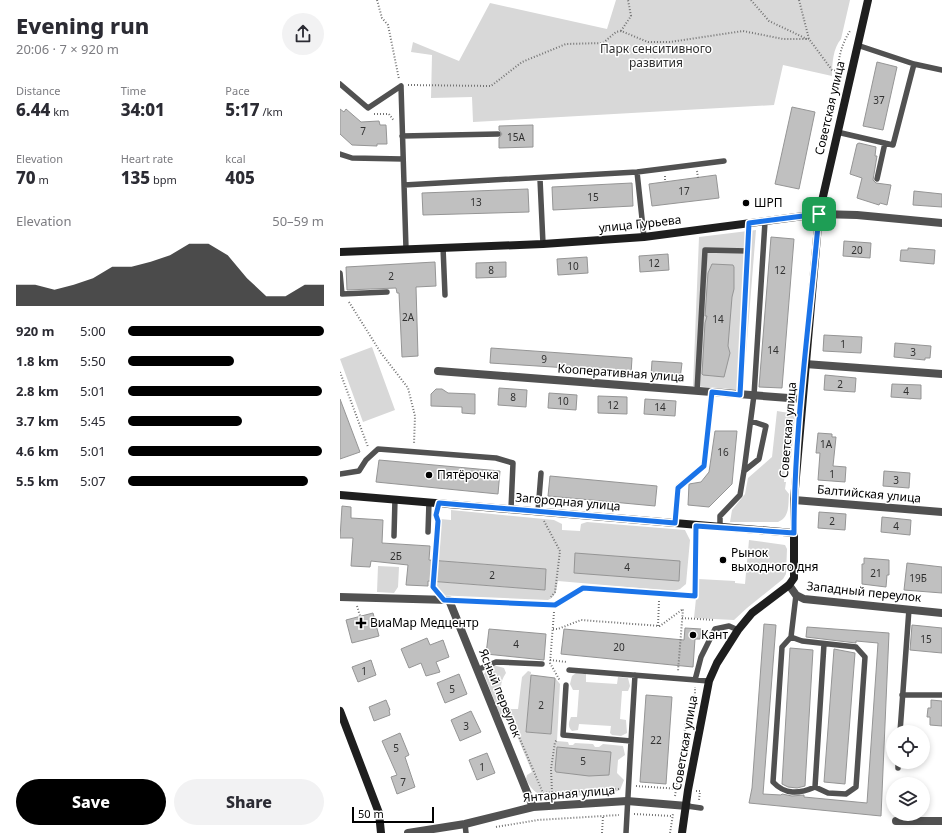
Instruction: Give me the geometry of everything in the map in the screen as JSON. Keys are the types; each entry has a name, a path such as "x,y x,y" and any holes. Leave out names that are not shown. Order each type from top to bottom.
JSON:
{"street":[{"name":"Советская улица","path":"682,833 709,681 717,663 738,630 752,613 789,585 794,578 794,500 819,214 868,0"},
{"name":"улица Гурьева","path":"340,252 542,244 644,237 819,214 857,215 942,223"},
{"path":"805,364 942,374"},
{"name":"Кооперативная улица","path":"438,371 802,399"},
{"name":"Загородная улица","path":"340,495 794,533"},
{"name":"Балтийская улица","path":"794,500 942,512"},
{"name":"Западный переулок","path":"789,585 796,595 804,599 942,613"},
{"path":"340,597 447,600"},
{"name":"Ясный переулок","path":"447,600 533,807"},
{"path":"340,711 379,813 381,833"},
{"name":"Янтарная улица","path":"408,833 465,824 533,807 627,801 686,806"},
{"path":"930,820 942,820"}],"lane":[{"path":"857,45 914,64 942,70"},
{"path":"837,132 893,145 914,64"},
{"path":"340,84 368,108 401,86"},
{"path":"401,86 406,249"},
{"path":"402,136 498,134"},
{"path":"877,179 885,143"},
{"path":"340,154 352,158 403,159"},
{"path":"404,185 540,179 546,177 637,172 724,161"},
{"path":"637,172 644,237"},
{"path":"540,179 542,244"},
{"path":"720,527 720,516 740,495 744,471 754,395 765,222"},
{"path":"740,395 749,223"},
{"path":"443,247 445,295"},
{"path":"697,391 705,250 748,251"},
{"path":"340,272 342,294 387,292"},
{"path":"675,523 678,488 704,466 712,392"},
{"path":"744,471 759,459 766,426 751,421"},
{"path":"340,474 359,471 378,449 496,458 513,463 511,509"},
{"path":"538,511 542,473"},
{"path":"394,536 395,499"},
{"path":"428,532 429,502"},
{"path":"447,600 555,605 583,588 695,596 696,526"},
{"path":"791,637 802,641 856,647 865,657 856,787 846,794 828,793 815,787 806,791 793,792 780,789 773,782 782,647 791,637 796,595"},
{"path":"900,725 909,609"},
{"path":"695,680 701,657 715,629 730,626 738,630"},
{"path":"815,787 824,644"},
{"path":"477,670 496,662 542,664"},
{"path":"569,670 709,681"},
{"path":"626,833 635,675"},
{"path":"564,684 563,735 631,741"},
{"path":"902,695 942,695"},
{"path":"686,806 701,808"},
{"path":"465,824 466,833"}],"path":[{"path":"377,0 382,18 388,25 401,86 491,86 522,62 566,44 603,43 616,32 621,31 648,42 670,42 744,31 783,39 809,39"},
{"path":"621,31 631,16 628,0"},
{"path":"751,0 769,21 809,39"},
{"path":"799,0 809,39 832,70 837,71"},
{"path":"840,88 837,71 845,39 854,27"},
{"path":"369,114 389,114 395,122"},
{"path":"344,294 381,353 408,388 415,416 414,452"},
{"path":"340,372 371,456"},
{"path":"439,503 436,515 438,521 433,587 447,600"},
{"path":"544,520 560,550 555,592 552,597 547,599"},
{"path":"658,626 660,594"},
{"path":"555,605 550,664 564,684"},
{"path":"553,629 558,629 581,620 660,626 683,609 678,671"},
{"path":"682,618 720,621"},
{"path":"670,833 686,722 695,694 695,680"},
{"path":"552,792 551,769 555,742 563,735"},
{"path":"495,827 538,820 626,814 672,816"},
{"path":"602,833 603,816"}],"green space":[{"name":"Парк сенситивного развития","path":"616,0 850,0 841,39 835,51 832,76 783,65 774,105 473,122 472,97 431,98 432,55 411,52 413,42 459,61 490,3 607,29"},
{"path":"756,230 743,390 693,386 699,237"},
{"path":"372,347 395,410 363,422 340,359"},
{"path":"777,411 795,414 791,458 785,468 785,489 789,494 785,517 778,522 730,522 732,510 745,494 748,478 772,457"},
{"path":"451,510 554,520 562,524 562,530 580,531 581,524 587,522 685,530 690,540 686,584 680,589 674,591 558,581 555,595 548,600 435,595 440,519 451,520","holes":["440,561 546,569 545,590 439,582"]},
{"path":"749,540 785,545 787,549 786,574 783,579 734,620 694,618 698,579 735,581 735,583 745,584"},
{"path":"378,566 399,567 398,587 394,593 377,592"},
{"path":"493,665 504,668 506,673 503,677 501,689 506,706 511,709 518,709 522,677 528,671 531,672 526,732 551,734 555,678 560,684 557,741 568,742 569,745 573,745 575,743 593,744 595,747 599,747 603,744 623,746 625,755 618,760 617,773 624,780 620,790 609,794 555,797 537,793 526,779 527,775 532,772 510,719 504,718 500,715 484,674 487,669"},
{"path":"576,673 586,674 586,682 617,684 618,677 628,678 630,686 628,691 622,691 620,719 626,720 627,733 621,736 612,735 610,733 611,726 579,724 578,730 572,731 570,729 569,724 571,717 577,717 579,690 573,690 570,684 572,676"}],"building":[{"path":"877,62 897,67 883,130 863,126"},
{"path":"792,107 815,112 799,189 775,184"},
{"path":"340,109 344,112 346,109 361,122 379,121 380,125 386,125 387,144 377,144 377,146 352,145 340,134"},
{"path":"533,125 533,147 499,148 499,138 502,134 499,130 499,126"},
{"path":"859,143 876,147 875,156 877,156 873,180 876,183 891,185 887,205 880,203 879,205 857,198 862,178 850,174 857,144"},
{"path":"716,175 719,198 652,206 649,184"},
{"path":"632,183 633,206 553,210 552,187"},
{"path":"528,189 529,212 423,215 422,193"},
{"path":"914,191 942,194 942,207 913,205"},
{"path":"771,237 794,239 782,388 759,387"},
{"path":"844,241 871,243 870,258 843,256"},
{"path":"908,248 935,250 934,264 900,261 901,250 908,250"},
{"path":"668,254 669,270 640,272 639,256"},
{"path":"587,257 588,273 558,275 557,259"},
{"path":"435,262 436,286 416,287 418,356 402,357 399,293 397,293 396,288 347,290 346,267"},
{"path":"506,262 506,277 476,278 476,263"},
{"path":"712,264 733,265 734,267 734,289 728,346 730,353 724,377 702,374 705,323 707,316 705,316 708,273"},
{"path":"824,335 862,337 861,353 823,351"},
{"path":"895,343 931,346 930,358 925,358 925,360 894,357"},
{"path":"491,348 632,358 631,374 600,373 600,370 490,363"},
{"path":"652,361 682,363 680,379 651,376"},
{"path":"825,375 856,378 855,392 824,390"},
{"path":"892,384 921,385 921,399 891,397"},
{"path":"499,388 527,390 526,407 498,405"},
{"path":"436,389 442,389 448,393 475,394 475,414 462,413 462,407 431,406 431,394"},
{"path":"549,393 577,395 576,410 548,408"},
{"path":"598,396 627,397 627,414 598,413"},
{"path":"340,399 360,452 340,459"},
{"path":"645,399 676,401 675,416 644,414"},
{"path":"715,431 737,431 732,484 709,507 688,505 689,484 701,482 709,472"},
{"path":"818,433 832,434 832,437 836,437 833,466 846,467 845,482 818,480 820,453 816,453"},
{"path":"379,460 500,471 498,494 376,482"},
{"path":"884,471 910,473 909,488 883,486"},
{"path":"550,476 657,486 655,506 548,496"},
{"path":"342,506 351,507 351,518 383,520 382,543 430,546 429,560 546,569 545,590 428,581 428,586 406,585 408,565 371,561 370,567 351,566 353,538 340,538"},
{"path":"819,512 846,514 845,530 818,528"},
{"path":"882,517 911,520 910,535 881,532"},
{"path":"575,553 680,561 679,581 574,573"},
{"path":"864,558 889,560 889,575 887,575 886,587 862,584 862,564 864,564"},
{"path":"907,563 942,567 942,593 904,590"},
{"path":"373,613 379,636 352,643 346,620"},
{"path":"764,624 776,625 763,794 782,794 792,796 804,795 804,797 867,803 878,643 856,641 856,643 806,637 807,627 889,633 881,816 749,803 752,788"},
{"path":"912,625 942,628 942,653 910,650"},
{"path":"685,628 701,629 700,639 695,639 693,667 561,654 564,629 684,640"},
{"path":"489,629 546,634 544,660 486,654"},
{"path":"427,638 430,645 443,640 449,657 436,662 440,672 426,676 421,663 409,668 401,649"},
{"path":"790,648 813,650 805,786 797,788 788,787 782,784"},
{"path":"834,649 855,653 845,784 824,782"},
{"path":"371,660 376,675 358,682 352,667"},
{"path":"459,674 467,694 445,703 437,683"},
{"path":"531,675 555,678 551,734 526,732"},
{"path":"646,695 672,697 666,784 640,782"},
{"path":"386,700 390,710 390,715 374,721 369,707"},
{"path":"931,700 942,701 942,726 930,725 930,717 927,717 928,708 931,708"},
{"path":"471,711 481,732 460,741 451,720"},
{"path":"400,733 409,755 405,757 415,787 397,794 391,777 397,775 382,741"},
{"path":"557,747 611,752 609,775 589,776 556,772"},
{"path":"487,753 495,773 477,780 469,760"}],"place":[{"name":"ШРП","path":"746,203"},
{"name":"Пятёрочка","path":"429,475"},
{"name":"Рынок выходного дня","path":"723,560"},
{"name":"ВиаМар Медцентр","path":"361,623"},
{"name":"Кант","path":"693,635"}],"route":[{"path":"819,214 794,500 794,533 696,526 695,596 583,588 555,605 444,600 433,587 438,521 436,515 439,503 675,523 678,488 704,466 712,392 740,395 749,223 819,214"}]}
